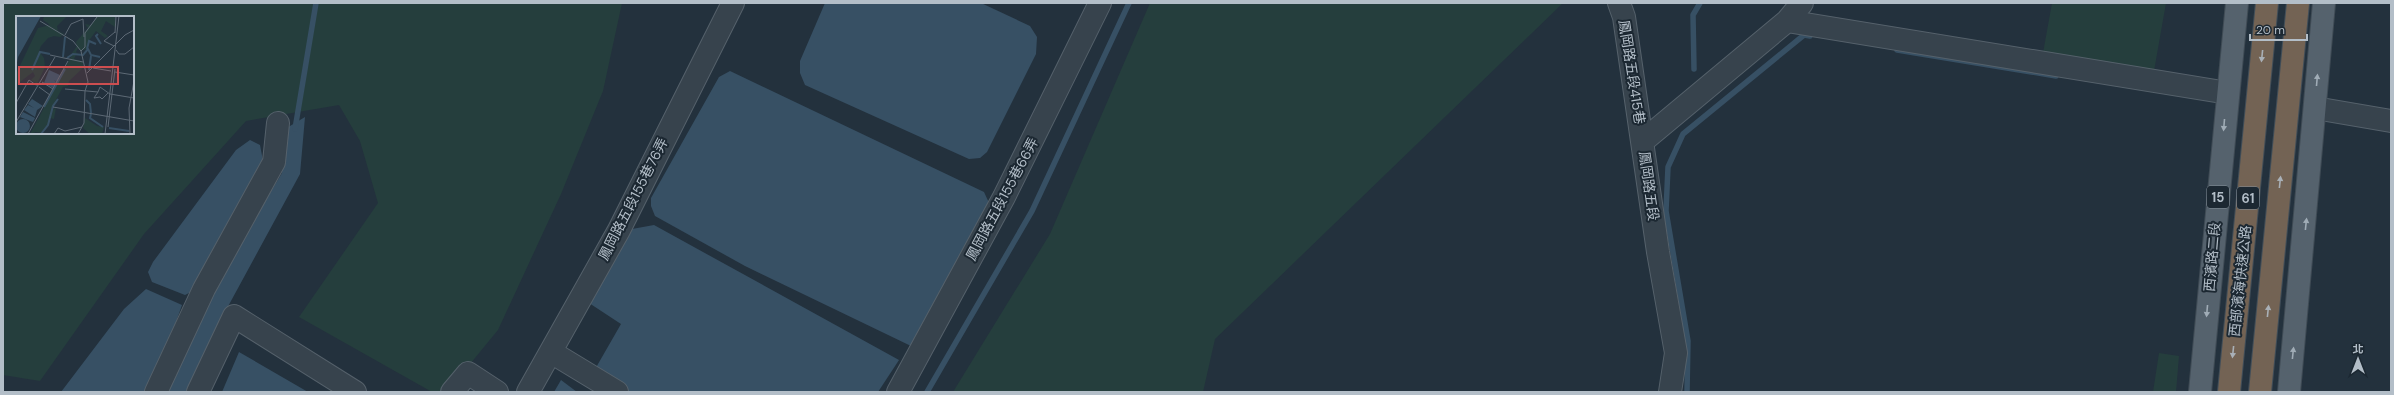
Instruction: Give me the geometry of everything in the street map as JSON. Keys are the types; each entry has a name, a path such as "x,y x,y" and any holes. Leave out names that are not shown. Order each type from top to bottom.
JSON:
{"highway":[{"name":"西部濱海快速公路","path":"2229,392 2267,3"},
{"name":"61","path":"2260,392 2298,3"}],"main road":[{"name":"西濱路二段","path":"2200,392 2237,3"},
{"path":"2289,392 2324,3"}],"street":[{"name":"鳳岡路五段155巷76弄","path":"528,392 619,230 733,3"},
{"name":"鳳岡路五段155巷66弄","path":"898,392 1004,197 1100,3"},
{"name":"鳳岡路五段415巷","path":"1619,3 1624,17 1643,141"},
{"name":"鳳岡路五段","path":"1670,392 1676,353 1658,252 1643,141 1787,21 1802,3"},
{"path":"1787,21 2228,93"},
{"path":"2315,108 2391,121"},
{"path":"156,392 204,289 274,162 278,123"},
{"path":"198,392 234,316 355,392"},
{"path":"551,352 617,392"},
{"path":"452,392 468,373 498,392"}],"green space":[{"path":"3,3 622,3 603,91 561,194 498,330 447,392 432,392 299,317 378,203 360,141 339,105 246,121 144,234 40,381 3,375"},
{"path":"1150,3 1563,3 1215,339 1203,392 953,392 1050,234"},
{"path":"2052,3 2166,3 2154,71 2043,53"},
{"path":"2159,353 2179,356 2176,392 2153,392"}],"water":[{"path":"825,3 981,3 1030,26 1037,37 1036,54 987,152 980,158 969,159 805,85 800,73 800,61"},
{"path":"730,71 984,192 990,205 911,346 745,266 655,216 651,206 651,198 719,77"},
{"path":"305,117 300,174 225,312 186,392 162,392 208,297 282,173 285,129"},
{"path":"250,140 260,145 264,166 193,291 185,295 152,282 148,272 153,262 236,150"},
{"path":"654,225 899,360 878,392 629,392 594,371 621,324 589,303 632,229"},
{"path":"146,289 182,305 171,336 145,392 61,392 124,309"},
{"path":"239,352 308,392 222,392"},
{"path":"561,380 577,392 554,392"}],"waterway":[{"path":"295,129 316,3"},
{"path":"927,392 1032,211 1129,3"},
{"path":"1694,69 1693,15 1700,3"},
{"path":"1687,392 1688,341 1666,211 1668,167 1683,134 1804,35 1810,36"},
{"path":"1897,50 2056,76"}]}
